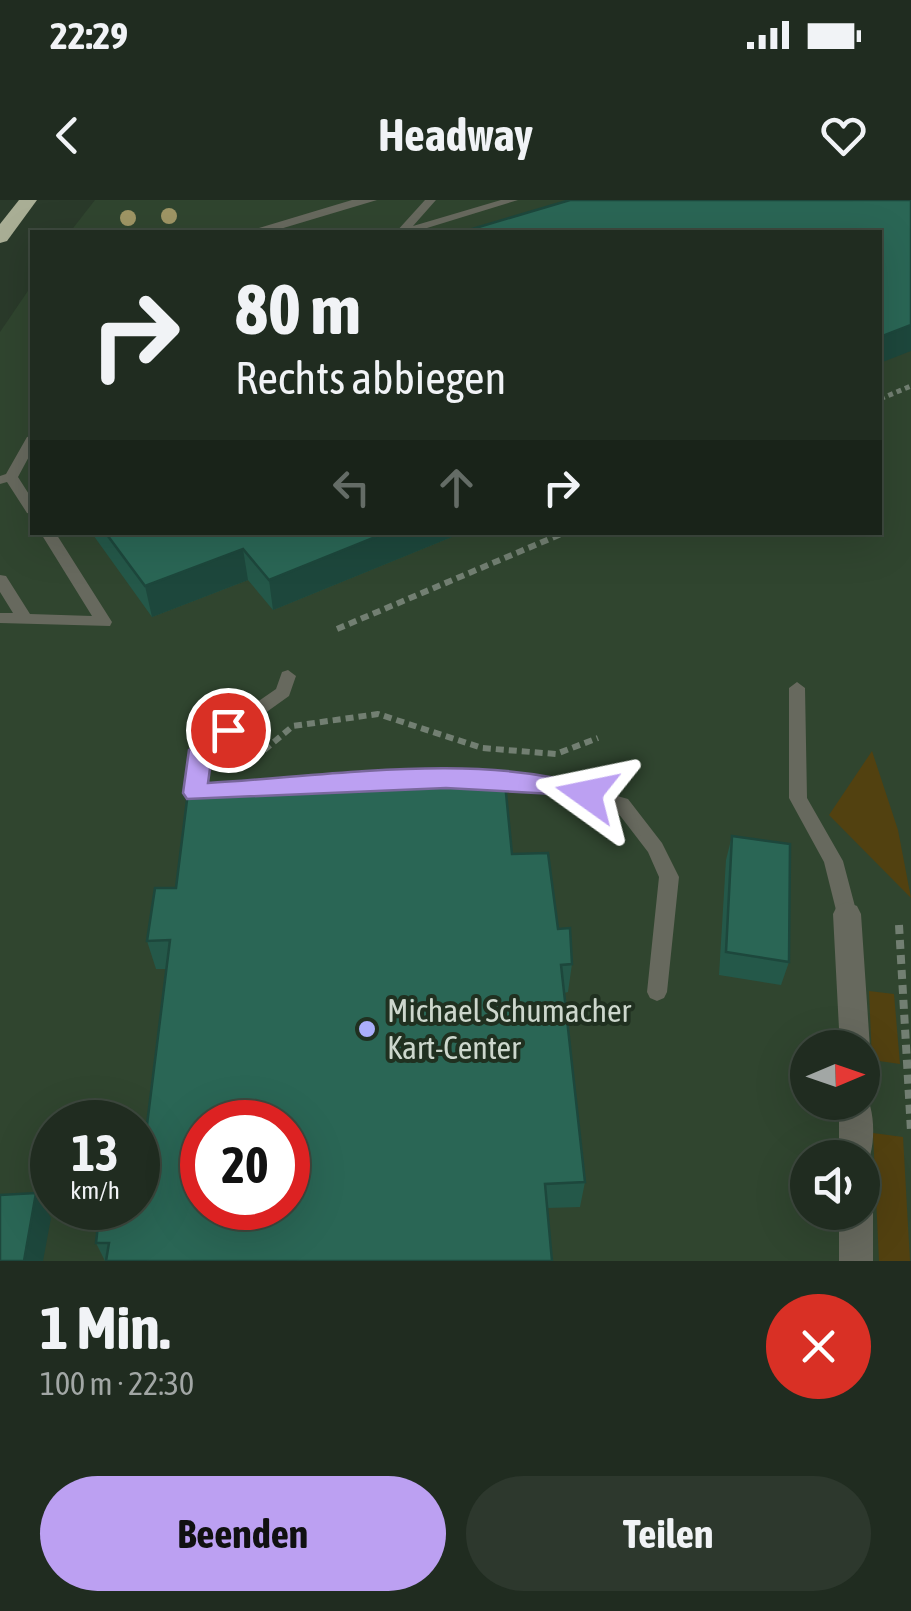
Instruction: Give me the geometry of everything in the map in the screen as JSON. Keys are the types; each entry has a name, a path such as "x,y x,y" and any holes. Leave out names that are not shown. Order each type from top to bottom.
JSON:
{"highway":[{"path":"0,237 28,200"}],"street":[{"path":"261,230 369,200"},
{"path":"846,914 854,1030"},
{"path":"856,1230 856,1261"}],"lane":[{"path":"404,230 431,200"},
{"path":"409,230 513,200"},
{"path":"30,443 6,479 30,508"},
{"path":"0,618 104,622 49,535"},
{"path":"0,580 25,619"},
{"path":"234,791 195,793 201,750 283,692 288,676"},
{"path":"797,688 798,798 833,861 846,914"},
{"path":"464,780 554,785 621,804 655,848 670,876 657,992"}],"path":[{"path":"882,398 911,386"},
{"path":"338,629 559,535"},
{"path":"244,767 292,726 378,714 482,748 556,754 598,738"},
{"path":"899,925 911,1132"}],"shaded area":[{"path":"95,200 911,200 911,1261 0,1261 0,332 30,288 30,535 882,535 882,230 72,230"},
{"path":"872,751 898,830 911,898 829,815"},
{"path":"869,991 894,994 900,1064 880,1061 880,1030 871,1030"},
{"path":"873,1133 903,1137 910,1261 879,1261 880,1140 873,1140"}],"building":[{"path":"570,200 911,200 911,325 882,336 882,230 469,230"},
{"path":"107,535 381,535 269,580 243,549 145,586"},
{"name":"Michael Schumacher Kart-Center","path":"504,773 512,854 548,853 558,929 570,928 572,964 561,965 585,1182 545,1184 552,1261 106,1261 109,1243 96,1243 97,1230 160,1230 160,1100 150,1100 170,940 147,941 155,888 176,888 189,784"},
{"path":"732,836 790,844 789,962 726,952"},
{"path":"30,1193 24,1261 0,1261 0,1195"}],"place":[{"name":"Michael Schumacher Kart-Center","path":"367,1029"}],"route":[{"path":"228,730 201,750 195,793 446,779 554,785 587,794"}]}
